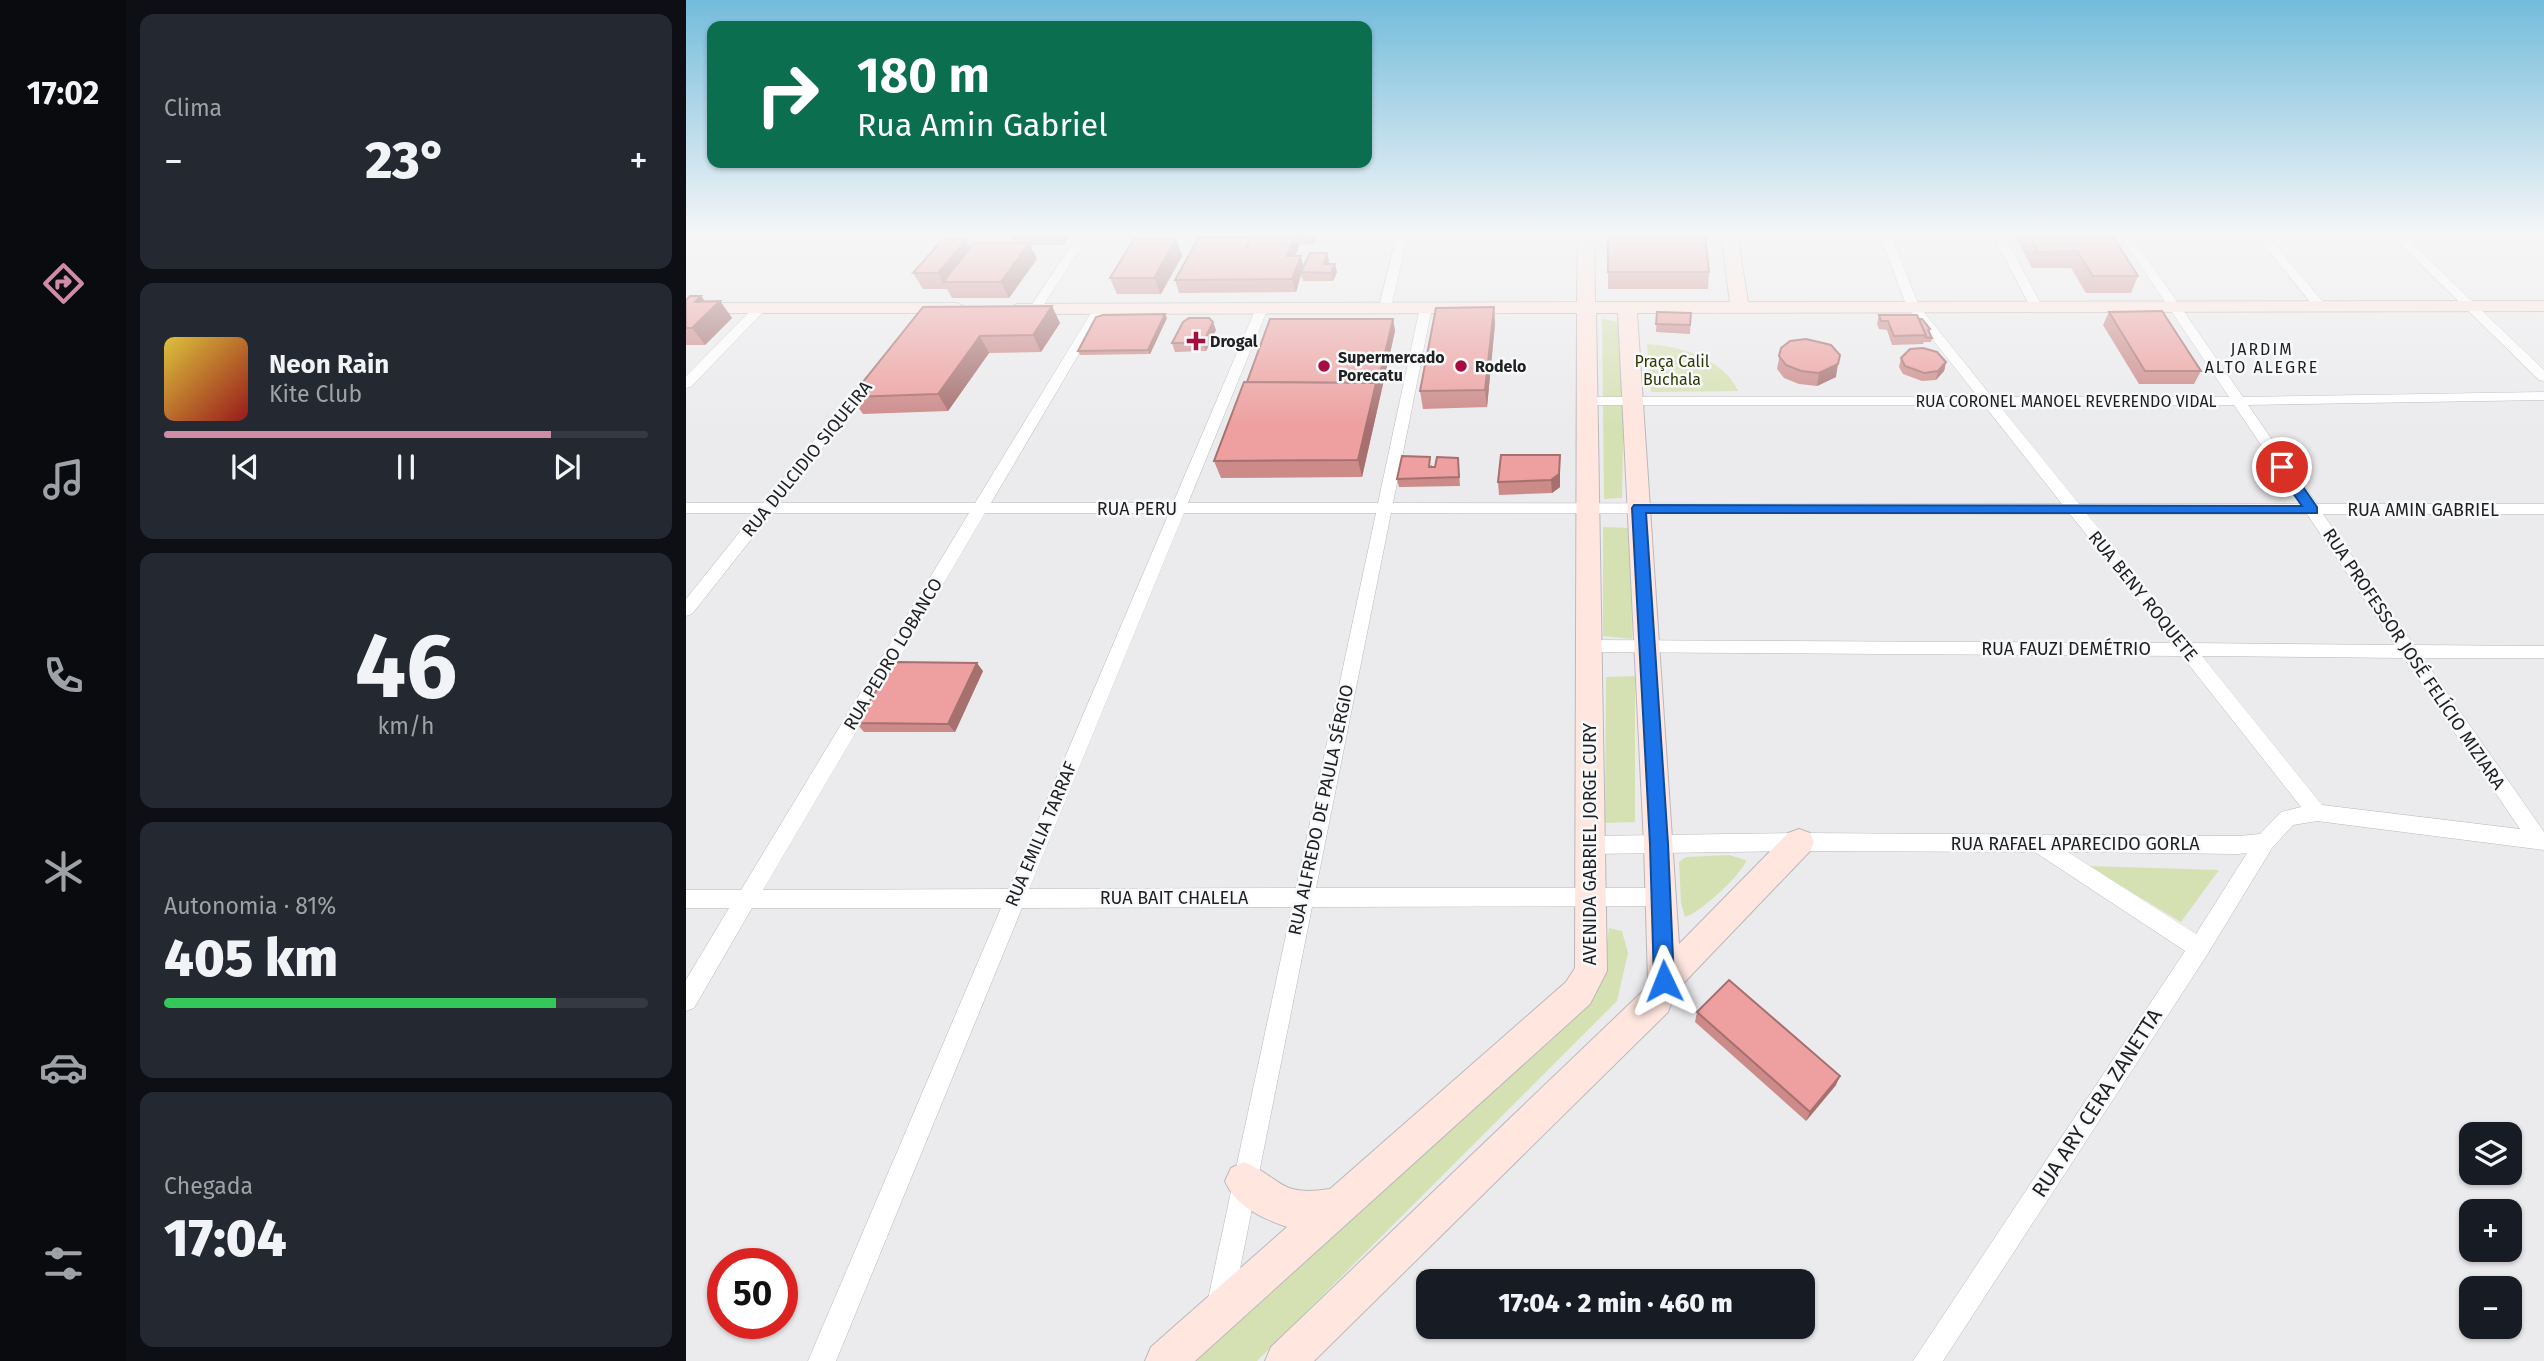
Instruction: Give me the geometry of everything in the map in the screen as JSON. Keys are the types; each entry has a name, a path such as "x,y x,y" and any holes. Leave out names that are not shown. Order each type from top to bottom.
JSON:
{"main road":[{"path":"1587,299 1587,307"},
{"path":"1740,299 1741,306"},
{"path":"1627,306 1662,897 1664,981"},
{"path":"686,308 923,313 988,308 2544,306"},
{"name":"AVENIDA GABRIEL JORGE CURY","path":"1164,1361 1578,993 1591,971 1587,307"},
{"path":"1285,1361 1656,1001 1664,981 1799,842"},
{"path":"1244,1181 1262,1199 1285,1209 1312,1212 1340,1206"}],"street":[{"path":"1035,309 1042,299"},
{"path":"1385,307 1387,299"},
{"name":"RUA BENY ROQUETE","path":"1910,299 1913,307 2317,813"},
{"path":"2032,299 2036,306"},
{"name":"RUA PROFESSOR JOSÉ FELÍCIO MIZIARA","path":"2167,299 2541,840"},
{"path":"2314,299 2319,305"},
{"path":"2462,299 2544,377"},
{"name":"RUA EMILIA TARRAF","path":"822,1361 1262,307"},
{"name":"RUA ALFREDO DE PAULA SÉRGIO","path":"1218,1313 1426,307"},
{"path":"686,384 760,308"},
{"name":"RUA PEDRO LOBANCO","path":"686,1000 1100,308"},
{"name":"RUA DULCIDIO SIQUEIRA","path":"686,610 877,371"},
{"name":"RUA CORONEL MANOEL REVERENDO VIDAL","path":"1588,401 2237,401 2544,396"},
{"name":"RUA PERU","path":"686,508 1588,508"},
{"name":"RUA AMIN GABRIEL","path":"1588,508 2544,509"},
{"name":"RUA FAUZI DEMÉTRIO","path":"1589,646 2544,652"},
{"path":"2265,842 2288,818 2317,813 2541,840"},
{"name":"RUA RAFAEL APARECIDO GORLA","path":"1592,845 1799,842 2239,845 2265,842"},
{"name":"RUA ARY CERA ZANETTA","path":"1927,1361 2199,948 2265,842"},
{"path":"2040,845 2199,948"},
{"name":"RUA BAIT CHALELA","path":"686,899 1662,897"}],"green space":[{"path":"1602,319 1621,322 1624,400 1622,498 1604,499"},
{"name":"Praça Calil Buchala","path":"1647,344 1686,351 1711,362 1722,370 1738,391 1651,392"},
{"path":"1603,527 1630,528 1632,639 1603,636"},
{"path":"1635,676 1635,822 1605,823 1606,677"},
{"path":"1729,855 1746,860 1743,866 1720,892 1700,909 1685,917 1681,903 1679,862 1686,857"},
{"path":"2088,866 2219,870 2181,922"},
{"path":"1609,928 1622,931 1628,953 1617,1001 1257,1361 1191,1361 1602,984"}],"building":[{"path":"686,300 720,301 692,328 686,328"},
{"path":"1052,306 1033,335 980,336 938,394 851,397 923,307"},
{"name":"Rodelo","path":"1494,307 1485,390 1420,391 1436,308"},
{"path":"2162,311 2201,371 2145,371 2109,312"},
{"path":"1657,312 1691,313 1690,325 1656,324"},
{"path":"1165,314 1148,350 1078,351 1096,317"},
{"path":"1879,315 1917,315 1926,335 1894,336 1888,321 1881,321"},
{"path":"1189,318 1209,318 1213,322 1203,343 1172,343 1183,322"},
{"name":"Supermercado Porecatu","path":"1270,319 1393,319 1377,387 1376,383 1247,382"},
{"path":"1919,319 1930,329 1928,330 1932,338 1925,337"},
{"path":"1806,339 1831,345 1840,355 1838,364 1819,373 1801,371 1786,365 1779,356 1781,348 1790,341"},
{"path":"1923,348 1937,352 1946,362 1938,371 1924,373 1905,366 1901,358 1910,349"},
{"path":"1244,382 1376,383 1358,460 1214,461"},
{"path":"1501,455 1560,455 1559,474 1551,480 1498,482"},
{"path":"1402,456 1430,457 1429,467 1435,467 1437,457 1458,458 1459,477 1397,479"},
{"path":"894,662 977,663 948,724 856,723"},
{"path":"1729,980 1840,1076 1810,1112 1697,1012"}],"place":[{"name":"Drogal","path":"1196,341"},
{"name":"Supermercado Porecatu","path":"1324,366"},
{"name":"Rodelo","path":"1461,366"}],"district":[{"name":"JARDIM ALTO ALEGRE","path":"2262,358"}],"route":[{"path":"1664,981 1662,897 1639,508 2312,510 2282,467"}]}
